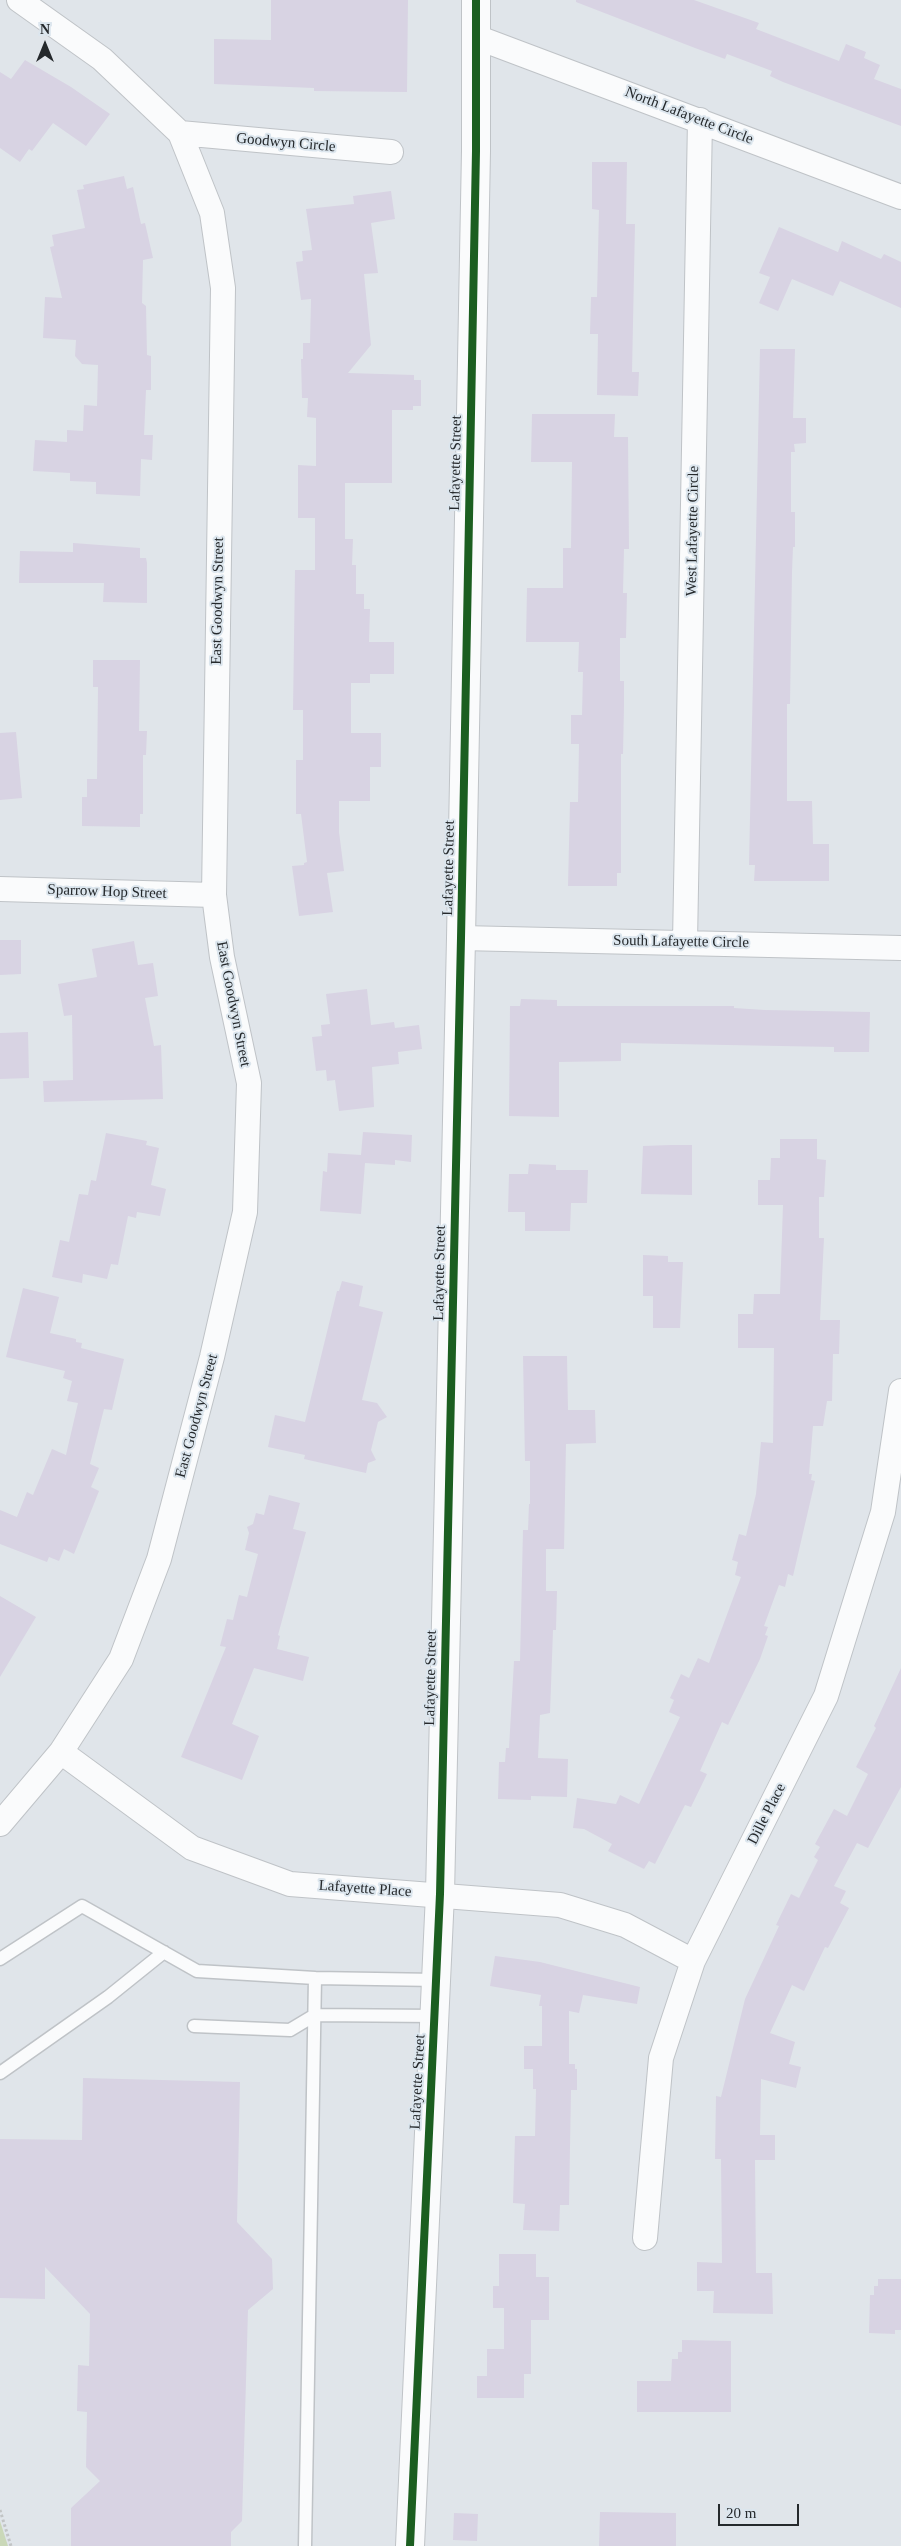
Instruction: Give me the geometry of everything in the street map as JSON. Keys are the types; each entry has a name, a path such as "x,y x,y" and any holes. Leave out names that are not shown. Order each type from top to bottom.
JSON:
{"street":[{"path":"19,0 102,59 180,133"},
{"name":"Lafayette Street","path":"410,2546 440,1894 461,938 476,0"},
{"name":"North Lafayette Circle","path":"476,37 901,197"},
{"name":"West Lafayette Circle","path":"685,942 700,120"},
{"name":"Goodwyn Circle","path":"180,133 391,152"},
{"name":"East Goodwyn Street","path":"0,1824 61,1752 121,1659 159,1559 212,1357 245,1212 249,1083 222,957 214,895 223,288 212,213 180,133"},
{"name":"Sparrow Hop Street","path":"0,889 214,895"},
{"name":"South Lafayette Circle","path":"461,938 901,948"},
{"name":"Dille Place","path":"645,2238 661,2058 693,1961 826,1696 883,1512 901,1391"},
{"name":"Lafayette Place","path":"61,1752 192,1848 290,1884 440,1894 560,1905 625,1925 693,1961"}],"lane":[{"path":"0,1960 82,1906 196,1971 315,1978 436,1980"},
{"path":"0,2073 108,1998 164,1952"},
{"path":"305,2546 315,1978"},
{"path":"194,2026 290,2030 315,2014 435,2016"}],"path":[{"path":"0,2510 11,2546"}],"green space":[{"path":"0,2521 8,2546 0,2546"}],"building":[{"path":"271,0 408,0 407,92 314,91 314,88 214,84 214,39 271,40"},
{"path":"576,0 694,0 759,23 756,29 839,61 846,44 866,52 864,58 880,65 874,79 901,89 901,126 783,82 770,76 772,71 727,54 725,59 576,2"},
{"path":"25,60 71,87 110,114 86,146 53,123 32,151 29,149 20,162 0,148 0,72 11,79"},
{"path":"592,162 627,162 626,224 635,224 632,372 639,372 638,396 597,395 598,334 590,334 591,297 597,297 599,210 592,209"},
{"path":"124,176 127,189 133,187 141,224 145,223 153,258 143,260 142,303 146,306 147,355 151,356 151,390 146,390 144,435 153,435 152,460 141,459 140,496 96,494 96,482 70,481 70,473 33,471 35,440 67,442 67,430 83,431 84,405 97,406 98,365 82,364 75,356 76,340 43,338 45,297 62,298 50,247 54,246 52,235 85,228 77,190 84,189 83,185"},
{"path":"391,191 395,219 371,223 378,273 364,274 371,345 348,373 414,375 414,380 421,380 421,406 413,406 413,410 392,410 392,483 345,483 345,539 353,539 352,565 356,565 356,594 364,594 364,609 370,609 369,642 394,642 394,674 370,674 370,683 351,683 351,733 381,733 381,767 370,767 370,801 339,801 339,832 344,871 327,873 333,912 299,916 292,866 304,865 307,862 301,814 296,814 296,760 303,760 303,710 293,710 295,570 315,570 315,518 298,518 298,465 316,466 316,418 307,417 308,398 302,398 301,359 303,359 303,343 310,343 311,299 301,300 296,262 303,261 302,251 312,250 306,209 354,204 353,196"},
{"path":"779,227 838,252 842,241 881,259 884,254 901,262 901,308 840,281 833,296 792,279 778,311 759,303 770,277 759,273"},
{"path":"760,349 795,349 793,418 806,418 806,443 794,444 795,452 791,452 791,512 795,512 795,547 793,547 792,572 790,704 787,704 787,801 812,801 813,844 829,844 829,881 754,881 755,865 749,865"},
{"path":"532,414 615,414 614,437 628,437 629,549 624,549 623,593 627,593 626,638 620,638 620,681 624,681 624,706 623,754 621,754 621,873 617,873 617,886 568,886 570,802 578,802 579,744 571,744 571,715 582,715 583,672 578,672 579,642 526,642 527,588 563,588 563,548 571,548 572,462 531,462"},
{"path":"73,543 140,548 140,558 146,558 147,563 147,603 103,602 104,583 19,583 20,551 73,552"},
{"path":"93,660 140,660 139,731 147,731 146,755 143,755 143,814 140,814 140,827 82,826 82,797 87,797 87,779 97,779 98,687 93,687"},
{"path":"16,732 22,798 0,800 0,733"},
{"path":"0,940 21,940 21,974 0,975"},
{"path":"134,941 138,965 153,963 158,996 145,998 154,1046 161,1045 163,1099 44,1102 43,1081 73,1080 72,1015 64,1016 58,984 97,977 92,949"},
{"path":"367,989 371,1025 394,1022 395,1028 419,1025 422,1049 398,1052 399,1064 372,1067 374,1107 339,1111 335,1080 327,1081 326,1070 316,1071 312,1037 322,1036 321,1025 330,1024 326,994"},
{"path":"521,999 557,1000 557,1006 734,1006 734,1008 765,1010 870,1012 869,1052 834,1052 834,1047 621,1043 621,1061 559,1062 559,1117 509,1116 510,1006 520,1006"},
{"path":"28,1032 29,1078 0,1079 0,1033"},
{"path":"363,1132 412,1135 411,1162 395,1160 395,1165 365,1163 361,1214 320,1211 323,1171 327,1172 328,1153 361,1155"},
{"path":"106,1133 147,1141 146,1145 159,1148 151,1185 166,1189 160,1216 137,1212 136,1218 128,1216 118,1265 111,1264 107,1279 83,1274 82,1283 52,1277 60,1240 69,1242 79,1194 88,1195 91,1180 96,1181"},
{"path":"780,1139 817,1139 817,1159 826,1160 824,1197 819,1197 819,1238 824,1238 820,1320 840,1320 839,1354 833,1354 832,1401 827,1401 823,1426 813,1426 809,1474 812,1474 811,1480 815,1481 793,1576 788,1574 785,1587 779,1585 764,1626 768,1627 765,1635 768,1636 760,1659 728,1725 722,1722 700,1771 707,1774 691,1807 685,1805 655,1864 649,1861 644,1869 608,1851 612,1844 584,1829 573,1828 577,1798 616,1804 620,1795 639,1804 680,1717 669,1712 674,1700 670,1698 681,1674 689,1678 698,1658 709,1663 741,1577 735,1575 738,1562 732,1560 739,1534 746,1536 756,1494 761,1442 773,1443 774,1348 738,1348 738,1314 753,1314 754,1294 780,1294 783,1205 758,1205 758,1180 770,1180 771,1158 780,1158"},
{"path":"692,1145 692,1195 641,1194 643,1146"},
{"path":"529,1164 556,1165 556,1170 588,1170 587,1203 571,1203 570,1231 525,1231 525,1212 508,1212 509,1174 528,1174"},
{"path":"643,1255 668,1256 668,1262 683,1262 680,1328 653,1328 653,1296 643,1296"},
{"path":"342,1281 363,1286 359,1306 383,1312 362,1400 377,1403 387,1417 378,1422 371,1450 376,1460 368,1463 366,1473 304,1459 305,1455 268,1447 275,1415 305,1422 337,1291 339,1291"},
{"path":"23,1288 59,1297 50,1333 76,1339 76,1342 82,1343 81,1348 124,1359 112,1410 104,1409 90,1464 99,1468 91,1487 99,1491 74,1554 64,1549 59,1561 49,1557 47,1562 0,1544 0,1510 17,1517 27,1492 33,1495 52,1449 66,1455 78,1403 67,1401 72,1381 63,1378 65,1371 6,1357"},
{"path":"523,1356 567,1356 568,1410 595,1410 596,1443 566,1444 564,1549 546,1549 546,1591 557,1591 556,1630 553,1630 550,1713 540,1715 538,1758 568,1759 567,1797 531,1796 531,1800 498,1799 499,1762 505,1762 506,1748 509,1748 514,1661 520,1661 523,1530 528,1530 530,1504 530,1461 525,1461"},
{"path":"269,1495 300,1503 293,1529 306,1532 278,1635 280,1636 277,1649 309,1657 303,1681 254,1668 232,1724 259,1736 242,1780 181,1757 226,1647 220,1646 227,1619 233,1620 239,1595 247,1597 258,1554 245,1550 249,1533 247,1527 253,1524 256,1513 264,1515"},
{"path":"0,1596 36,1617 0,1677"},
{"path":"901,1668 901,1787 868,1848 857,1843 834,1886 846,1891 840,1903 849,1908 828,1948 825,1947 804,1991 792,1985 770,2033 795,2042 789,2064 801,2067 796,2088 761,2079 760,2135 775,2135 775,2160 755,2160 756,2273 772,2273 773,2314 713,2313 714,2291 697,2291 697,2262 722,2263 721,2159 715,2159 716,2096 721,2097 745,1999 779,1926 776,1925 791,1894 799,1898 818,1860 814,1857 820,1847 815,1844 834,1809 847,1816 868,1774 856,1767 876,1728 874,1726"},
{"path":"495,1956 540,1962 640,1987 637,2004 583,1995 579,2013 569,2011 569,2064 575,2064 575,2069 577,2069 577,2090 571,2090 569,2205 560,2205 559,2231 523,2230 525,2204 513,2203 515,2136 535,2136 536,2089 533,2089 533,2069 524,2069 524,2046 542,2046 542,2006 539,2006 541,1995 490,1986"},
{"path":"83,2078 240,2082 237,2222 272,2259 273,2289 248,2310 242,2521 231,2532 231,2546 71,2546 71,2508 100,2481 86,2467 87,2412 77,2411 78,2365 89,2366 90,2314 45,2267 45,2299 0,2298 0,2139 82,2140"},
{"path":"499,2254 536,2254 536,2277 549,2277 549,2320 531,2320 531,2374 524,2374 524,2398 477,2398 477,2376 487,2376 487,2349 504,2349 504,2308 493,2308 493,2286 499,2286"},
{"path":"878,2279 901,2279 901,2330 895,2330 895,2334 869,2333 870,2295 874,2295 874,2286 878,2286"},
{"path":"682,2340 731,2341 731,2412 637,2412 637,2381 671,2381 672,2359 678,2359 678,2352 682,2352"},
{"path":"600,2512 676,2513 676,2546 599,2546"},
{"path":"454,2513 478,2514 477,2541 453,2540"}],"cycle path":[{"path":"410,2546 440,1894 476,151 476,0"}]}
